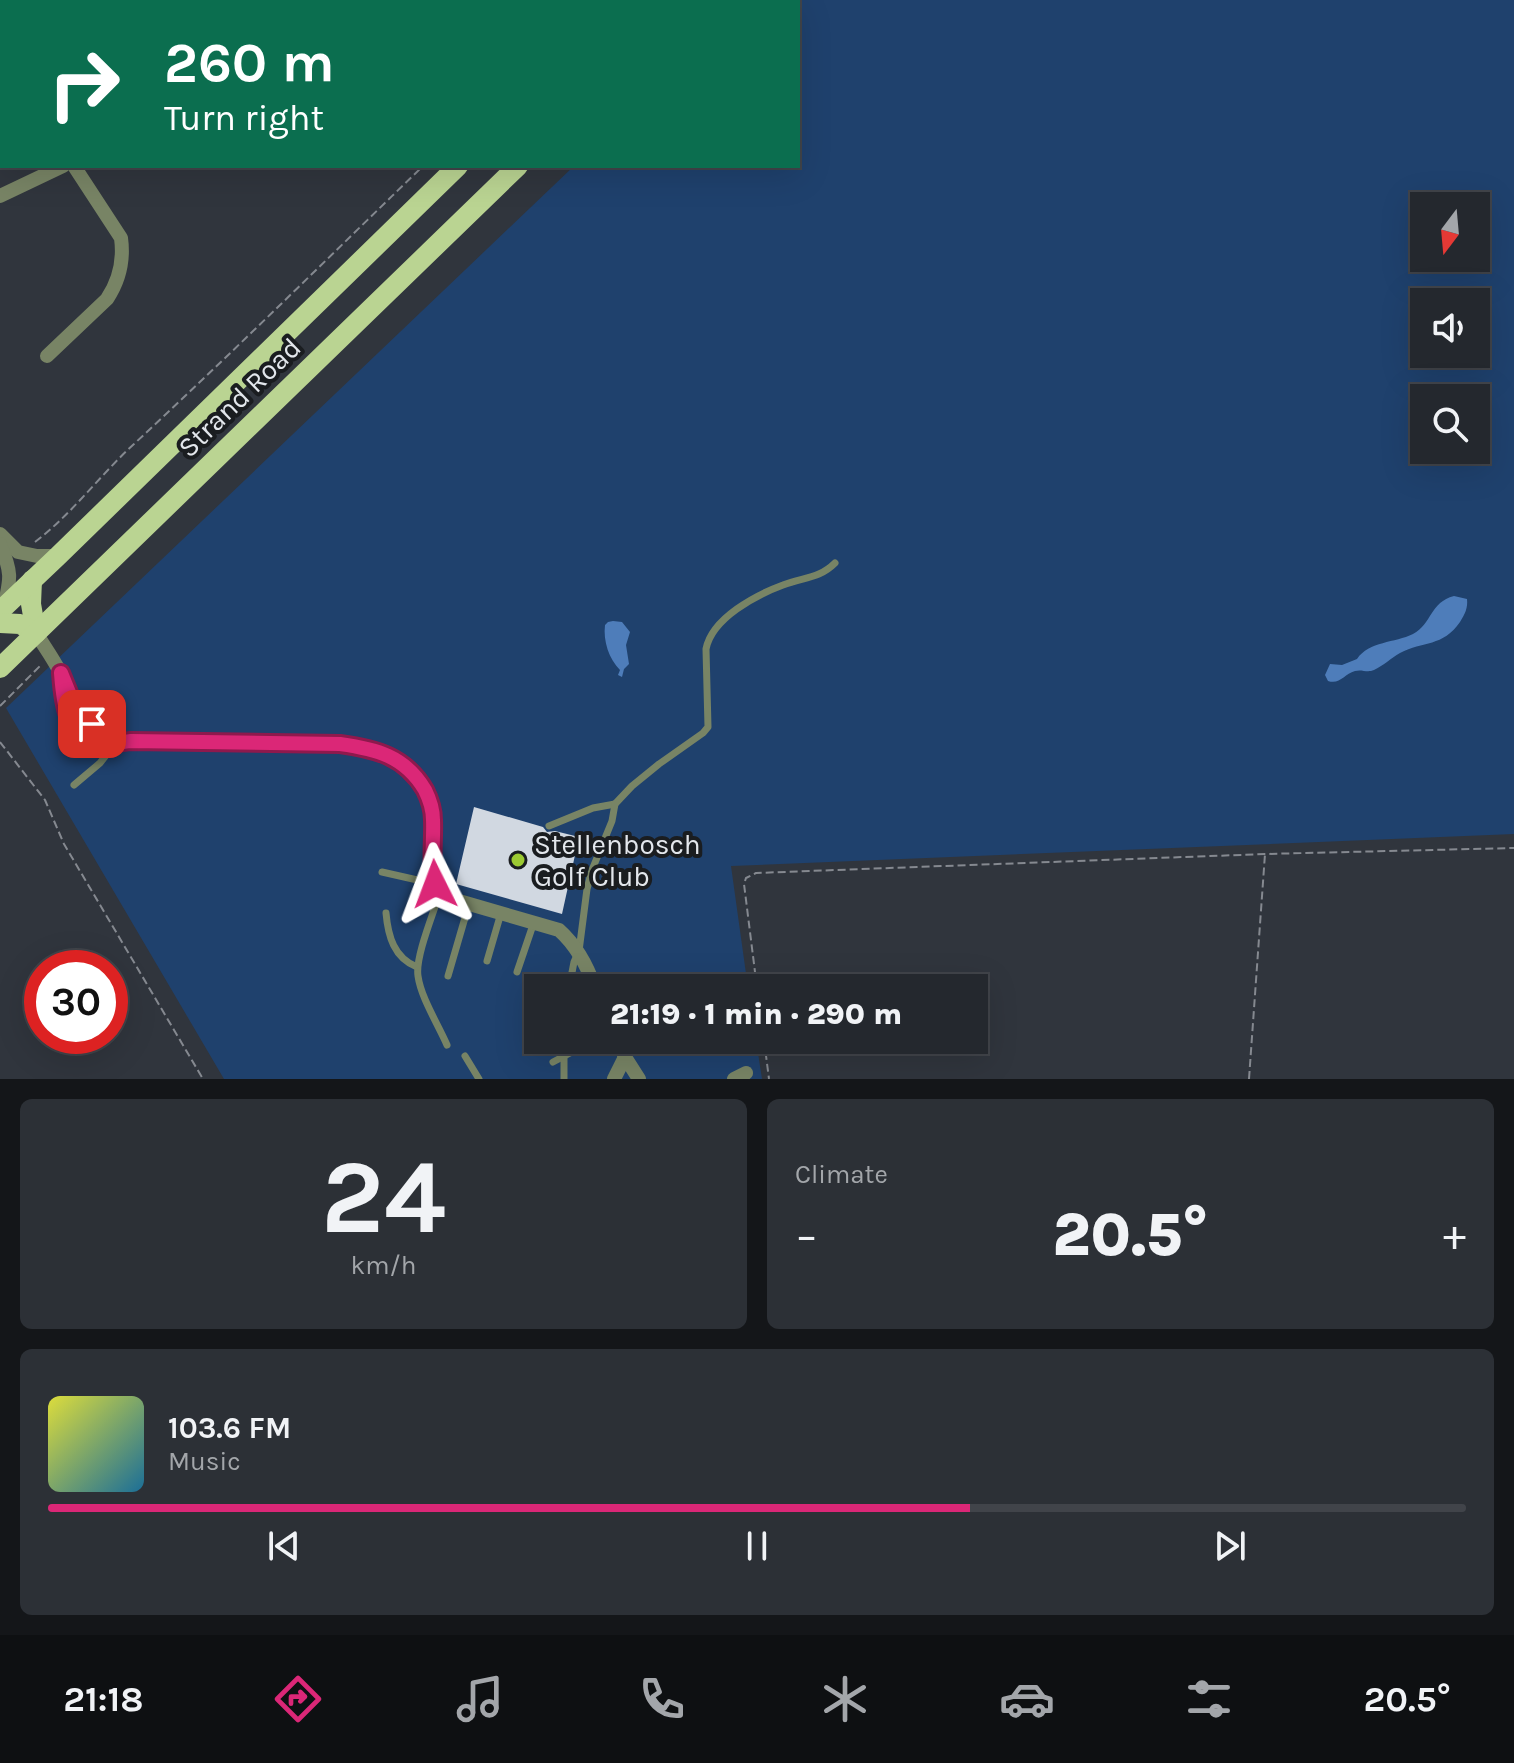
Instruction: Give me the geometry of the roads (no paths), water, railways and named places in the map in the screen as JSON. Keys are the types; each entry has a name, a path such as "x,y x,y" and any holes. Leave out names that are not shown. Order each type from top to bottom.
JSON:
{"main road":[{"name":"Strand Road","path":"1,614 32,580 456,168"},
{"name":"Strand Road","path":"0,668 516,168"},
{"path":"32,580 31,604 36,633"},
{"path":"1,614 36,633"}],"street":[{"path":"0,196 59,168"},
{"path":"47,356 107,299 114,289 121,266 121,238 75,168"},
{"path":"0,534 18,552 58,556"},
{"path":"0,544 10,580 1,614"},
{"path":"36,633 61,673 72,700 92,724 124,741 340,744 385,754 405,766 429,798 433,815 432,867 438,888 452,899 559,930 579,951 590,974"},
{"path":"624,1054 639,1079"},
{"path":"614,1079 625,1057"}],"lane":[{"path":"571,974 579,951 587,889 612,821 615,804 659,764 706,730 706,649 709,637 737,609 756,597 784,584 823,574 835,563"},
{"path":"74,785 124,741"},
{"path":"549,826 593,808 615,804"},
{"path":"382,872 438,888 417,967 421,988 447,1045"},
{"path":"448,976 469,904"},
{"path":"386,913 395,949 401,958 417,967"},
{"path":"487,961 501,913"},
{"path":"517,972 534,922"},
{"path":"553,1062 569,1054"},
{"path":"465,1056 479,1079"},
{"path":"564,1058 564,1079"}],"place":[{"name":"Stellenbosch Golf Club","path":"518,860"}]}
